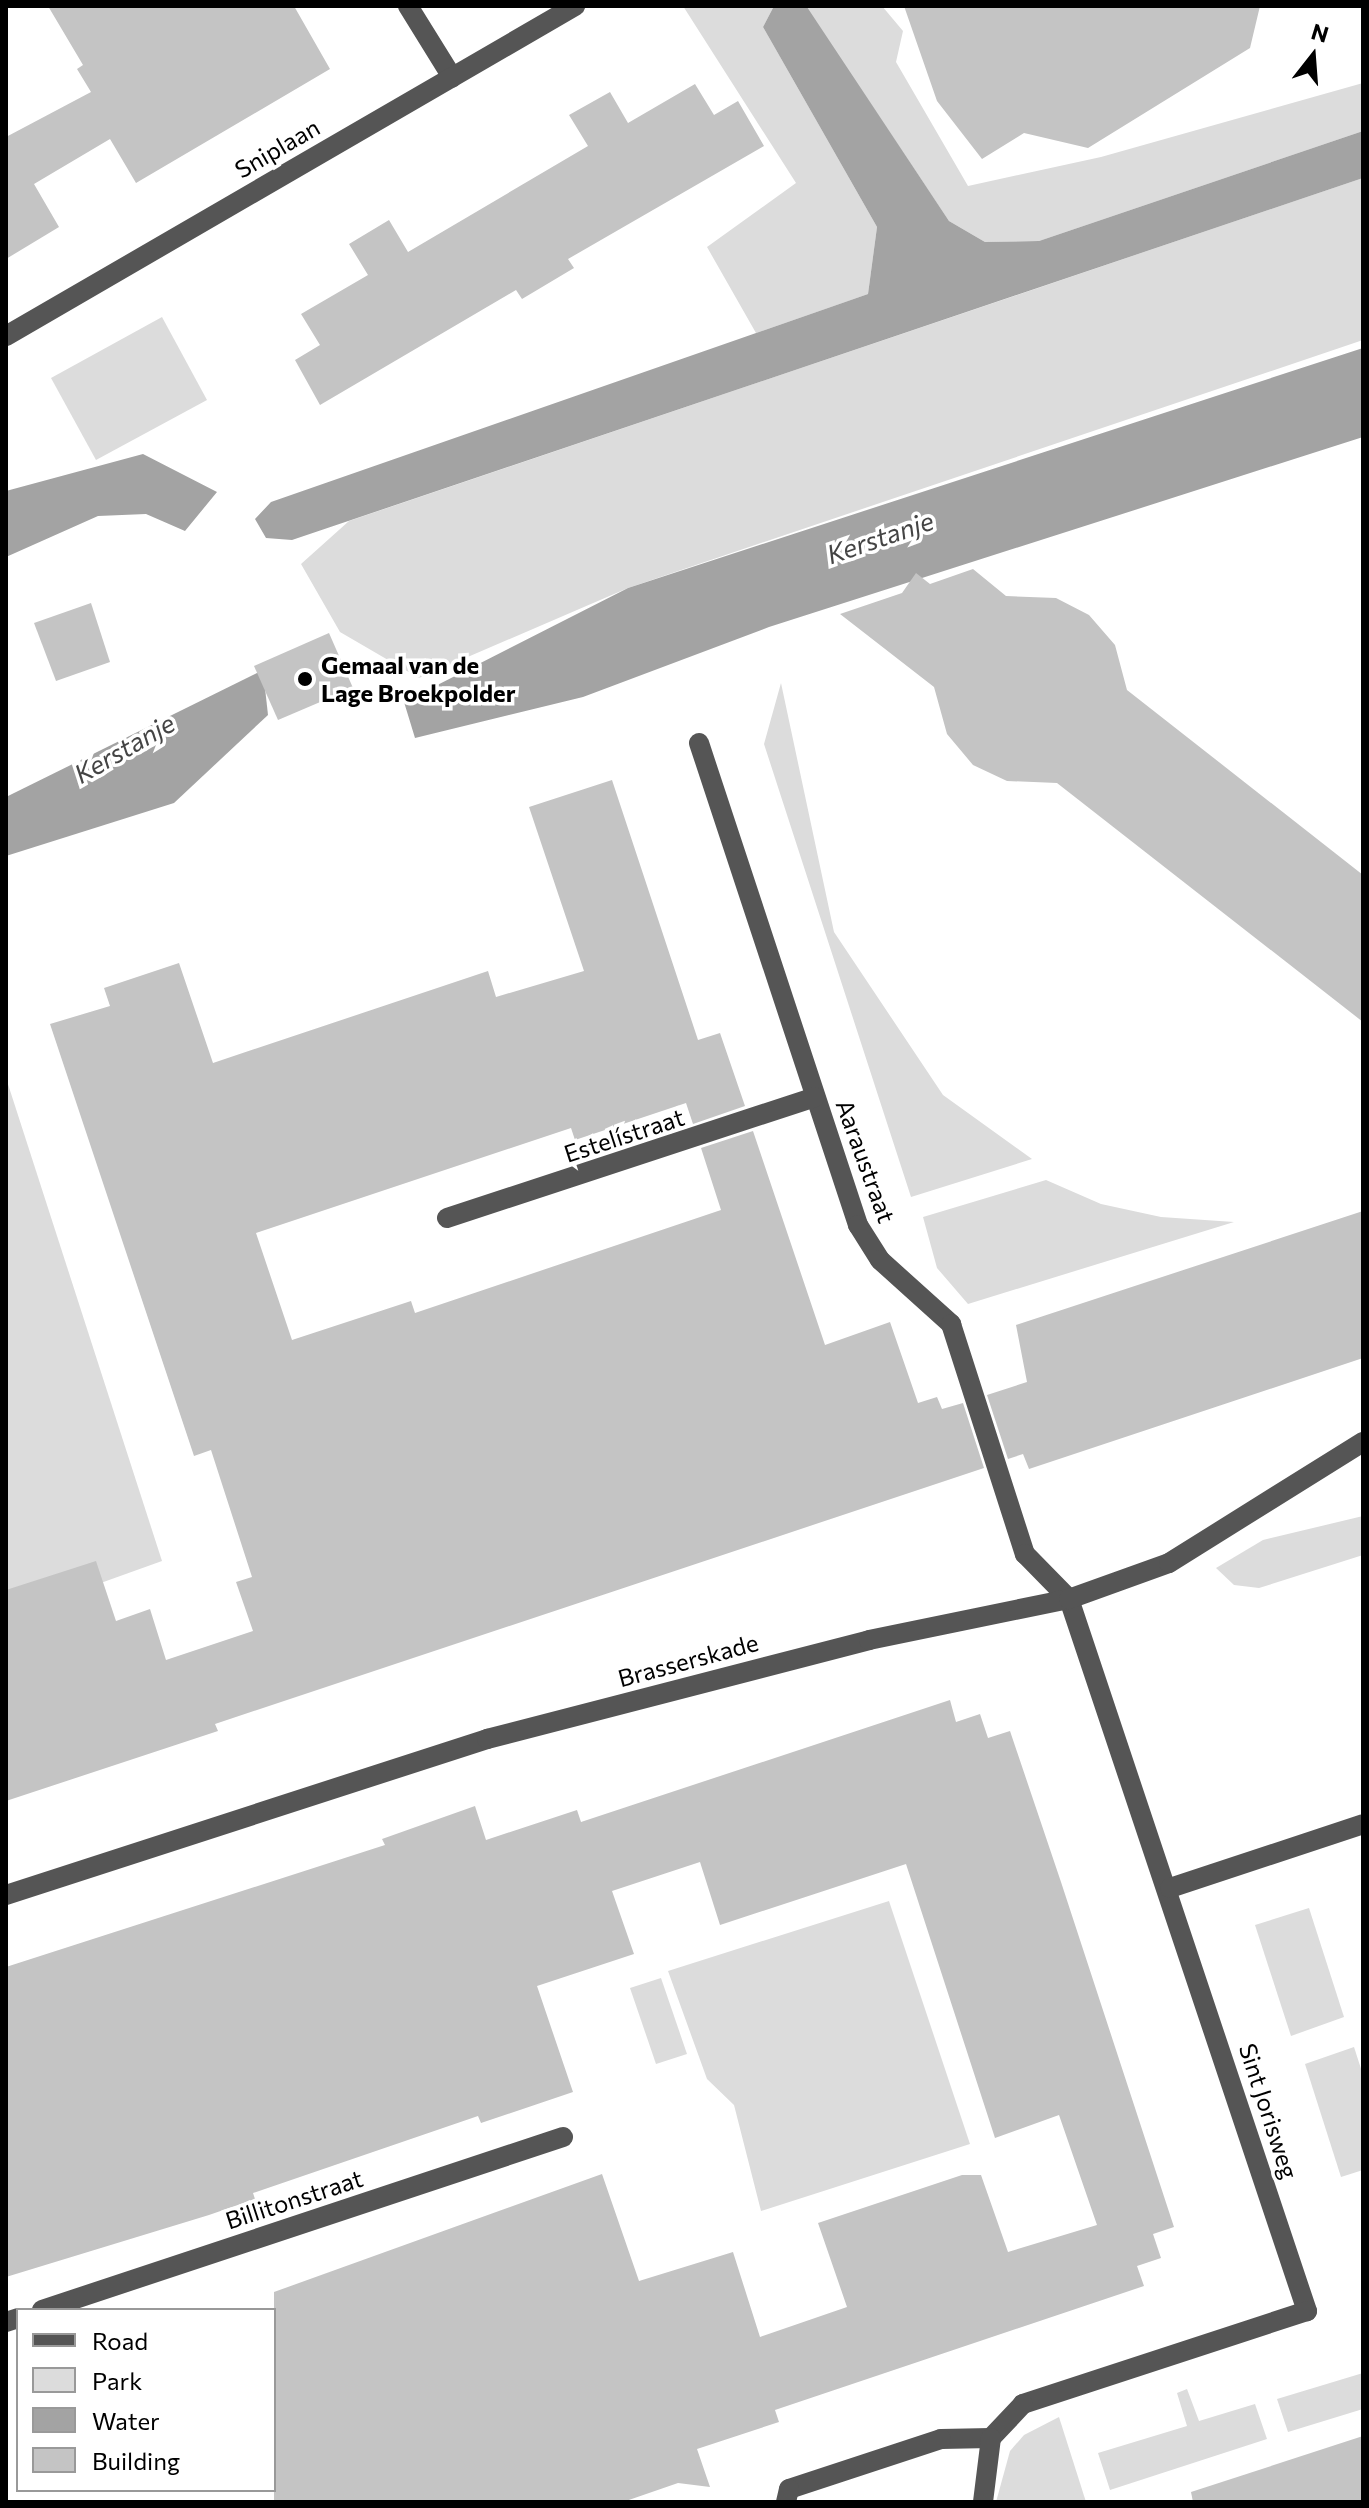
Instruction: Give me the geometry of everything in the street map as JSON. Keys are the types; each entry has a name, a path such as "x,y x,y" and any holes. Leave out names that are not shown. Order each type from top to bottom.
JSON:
{"street":[{"path":"408,6 452,77"},
{"name":"Sniplaan","path":"6,336 575,6"},
{"name":"Aaraustraat","path":"699,743 858,1225 880,1260 951,1324 1025,1554 1069,1599"},
{"name":"Estelístraat","path":"447,1218 815,1097"},
{"name":"Brasserskade","path":"6,1895 487,1739 869,1640 1069,1599 1169,1563 1363,1442"},
{"name":"Sint Jorisweg","path":"991,2438 1023,2404 1307,2311 1170,1888 1069,1599"},
{"path":"1170,1888 1363,1824"},
{"name":"Billitonstraat","path":"48,2308 563,2137"},
{"path":"786,2502 789,2489 941,2439 991,2438 983,2502"}],"green space":[{"path":"683,6 774,6 763,27 877,227 868,294 756,333 707,247 796,183"},
{"path":"805,6 882,6 903,31 896,62 968,186 1101,157 1363,83 1363,131 1039,241 985,242 949,221"},
{"path":"1363,178 1363,340 628,588 419,678 340,632 301,564 349,521"},
{"path":"162,317 207,400 96,460 51,378"},
{"path":"781,683 834,932 943,1095 1032,1159 911,1197 764,744"},
{"path":"6,1078 162,1561 6,1617"},
{"path":"1046,1180 1101,1204 1161,1217 1234,1222 968,1304 937,1268 923,1217"},
{"path":"1363,1516 1363,1555 1259,1588 1234,1585 1216,1568 1263,1540"},
{"path":"889,1901 970,2144 761,2211 734,2105 707,2079 668,1971"},
{"path":"1309,1908 1344,2017 1291,2036 1255,1925"},
{"path":"661,1978 687,2054 656,2064 630,1988"},
{"path":"1354,2047 1363,2075 1363,2170 1341,2177 1305,2064"},
{"path":"1363,2373 1363,2409 1288,2432 1277,2399"},
{"path":"1187,2389 1199,2421 1255,2404 1267,2439 1110,2490 1098,2453 1187,2426 1177,2393"},
{"path":"1059,2417 1086,2502 996,2502 1010,2451 1024,2435"}],"water":[{"path":"774,6 807,7 949,221 985,242 1039,241 1363,131 1363,178 292,540 266,538 255,519 271,502 868,294 877,227 763,27"},
{"name":"Kerstanje","path":"1363,348 1363,437 769,627 583,697 415,738 404,702 628,588"},
{"path":"143,454 217,492 185,531 146,514 98,516 6,557 6,491"},
{"name":"Kerstanje","path":"263,670 268,715 174,803 6,856 6,797"}],"building":[{"path":"48,6 294,6 330,69 136,183 110,139 34,184 59,227 6,259 6,137 91,92 77,69 83,65"},
{"path":"904,6 1260,6 1250,48 1088,148 1024,133 982,159 937,101"},
{"path":"695,84 714,115 738,101 764,146 568,259 574,268 522,299 516,290 320,405 295,360 320,345 301,314 368,275 349,244 389,220 408,252 588,146 569,115 610,92 628,123"},
{"path":"973,569 1006,596 1056,598 1089,615 1115,645 1127,690 1363,875 1363,1022 1057,783 1007,781 973,765 947,734 934,687 840,614 902,593 916,573 930,584"},
{"path":"91,603 110,662 56,681 34,623"},
{"name":"Gemaal van de Lage Broekpolder","path":"329,633 353,688 278,720 254,666"},
{"path":"612,780 698,1040 720,1033 745,1106 693,1124 686,1103 575,1140 571,1128 256,1233 292,1340 411,1301 415,1313 721,1210 701,1148 753,1131 825,1345 890,1322 918,1403 937,1397 942,1409 963,1403 984,1468 215,1724 218,1731 6,1801 6,1590 96,1561 116,1621 150,1609 166,1660 253,1631 236,1582 252,1577 211,1450 194,1456 50,1024 110,1006 104,988 179,963 213,1063 488,971 496,997 584,971 529,807"},
{"path":"1363,1211 1363,1358 1029,1469 1023,1454 1008,1459 987,1395 1027,1382 1016,1325"},
{"path":"950,1700 956,1722 980,1714 988,1738 1010,1731 1174,2227 1153,2234 1161,2258 1137,2266 1144,2286 775,2410 779,2422 697,2449 710,2487 678,2483 623,2502 274,2502 274,2292 602,2174 639,2281 733,2252 760,2337 847,2307 818,2223 962,2175 981,2175 1008,2252 1097,2225 1059,2115 995,2138 906,1864 720,1925 700,1862 612,1891 634,1954 537,1986 573,2092 481,2123 478,2116 253,2193 255,2199 209,2215 6,2277 6,1967 385,1845 382,1839 475,1806 486,1840 577,1810 581,1822"},
{"path":"1363,2436 1363,2502 1193,2502 1191,2492"}],"place":[{"name":"Gemaal van de Lage Broekpolder","path":"305,679"}]}
